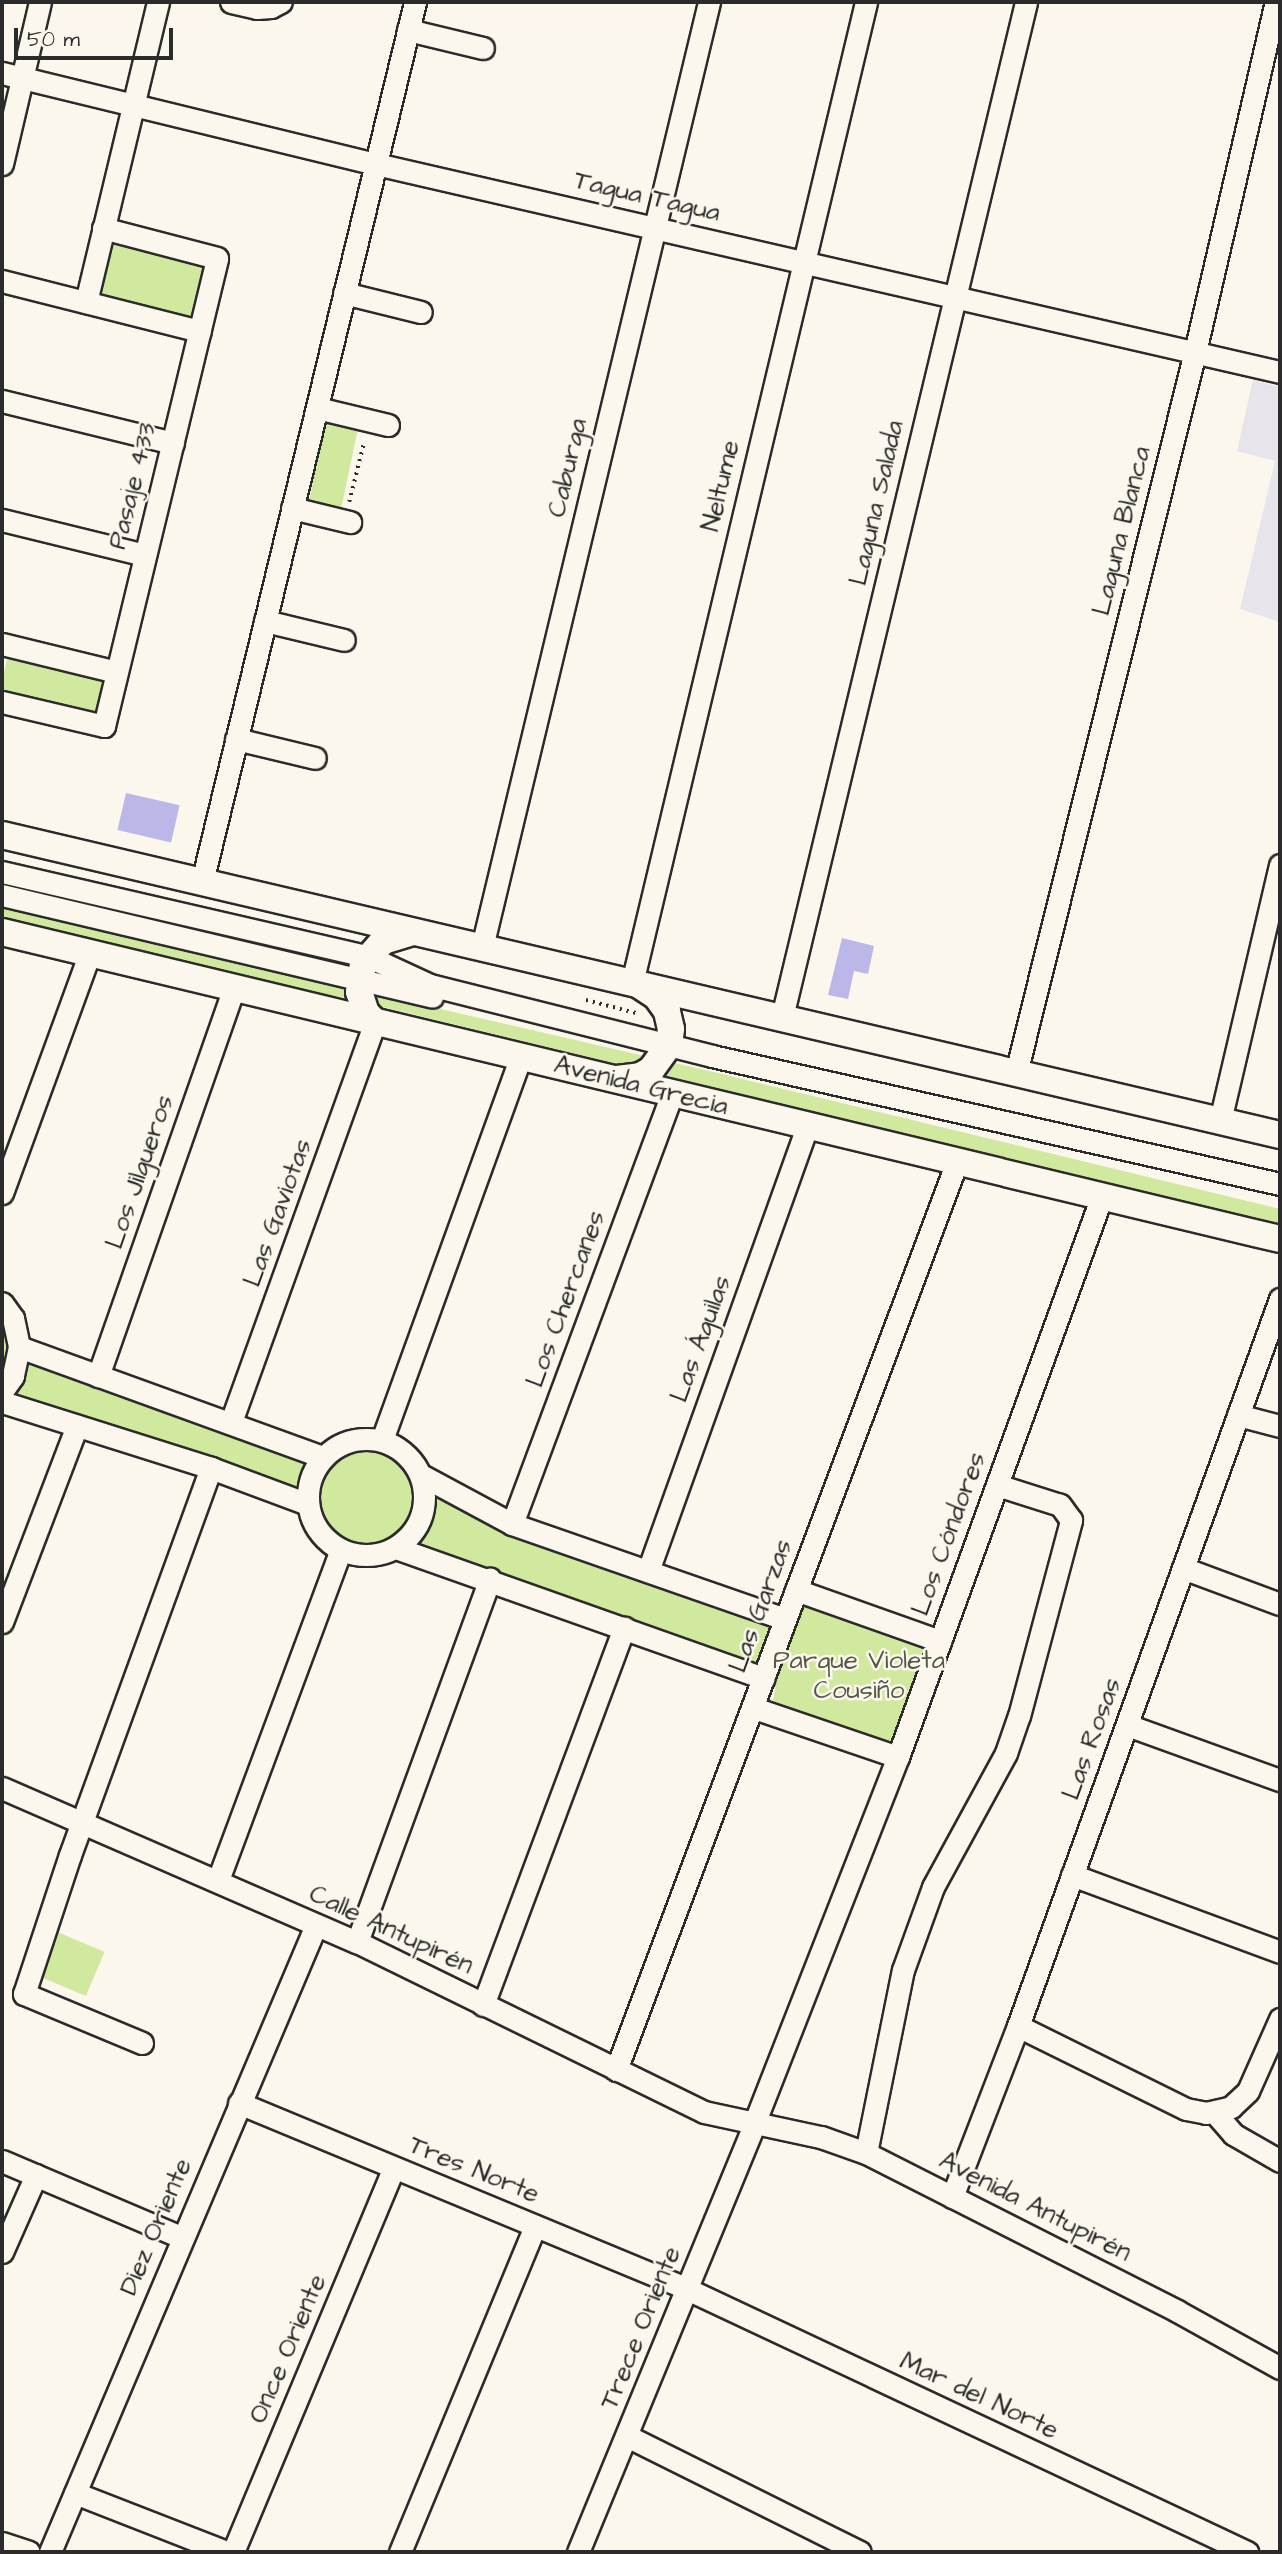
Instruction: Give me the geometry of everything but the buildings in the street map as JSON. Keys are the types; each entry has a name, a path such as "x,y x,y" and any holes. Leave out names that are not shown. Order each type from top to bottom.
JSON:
{"main road":[{"path":"2,835 1280,1135"},
{"name":"Avenida Grecia","path":"2,932 1280,1239"},
{"path":"375,1022 361,1003 363,968 383,942 414,932"},
{"path":"601,1076 616,1079 639,1076 651,1070 667,1049 670,1021 662,1003 649,990 632,983"}],"street":[{"path":"2,164 12,75 40,2"},
{"path":"86,302 158,2"},
{"path":"231,2 257,8 271,7 281,2"},
{"path":"202,882 415,2"},
{"name":"Caburga","path":"482,947 709,2"},
{"name":"Neltume","path":"632,983 866,2"},
{"name":"Laguna Salada","path":"782,1017 1026,2"},
{"name":"Laguna Blanca","path":"1016,1073 1195,352 1276,2"},
{"path":"408,30 482,48"},
{"name":"Tagua Tagua","path":"12,75 376,164 1280,372"},
{"name":"Pasaje 433","path":"2,702 104,726 217,258 103,228"},
{"path":"2,281 200,331"},
{"path":"344,293 421,312"},
{"path":"2,401 173,443"},
{"path":"317,408 379,422"},
{"path":"292,508 347,522"},
{"path":"2,520 145,555"},
{"path":"265,621 344,640"},
{"path":"3,648 117,672"},
{"path":"236,739 315,758"},
{"path":"1220,1121 1280,865"},
{"path":"2,872 667,1049 1280,1199"},
{"path":"2,895 363,968"},
{"path":"2,1193 90,953"},
{"name":"Los Jilgueros","path":"98,1376 234,988"},
{"name":"Las Gaviotas","path":"231,1422 375,1022"},
{"path":"667,1049 1280,1184"},
{"path":"382,1440 521,1057"},
{"name":"Los Chercanes","path":"512,1524 672,1093"},
{"name":"Las Águilas","path":"648,1571 807,1126"},
{"name":"Las Garzas","path":"616,2070 957,1162"},
{"name":"Los Cóndores","path":"754,2124 898,1757 1102,1196"},
{"name":"Las Rosas","path":"952,2197 1018,2026 1280,1299"},
{"path":"2,1303 13,1318 19,1347 13,1376 2,1392"},
{"path":"19,1347 323,1457"},
{"path":"2,1402 211,1468 308,1504"},
{"path":"1238,1415 1280,1426"},
{"path":"2,1622 77,1426"},
{"path":"350,1440 382,1440 412,1459 421,1475 425,1491 419,1524 409,1538 396,1548 378,1554 359,1555 341,1550 325,1539 313,1523 308,1504 308,1487 313,1471 323,1457 350,1440"},
{"path":"142,2043 24,1994 82,1822 211,1468"},
{"path":"421,1475 512,1524 785,1619"},
{"path":"866,2153 903,1970 933,1887 1006,1753 1019,1716 1071,1520 1060,1506 996,1485"},
{"path":"396,1548 764,1678"},
{"path":"218,1880 341,1550"},
{"path":"1183,1568 1280,1604"},
{"path":"357,1942 490,1579"},
{"path":"796,1590 940,1641"},
{"path":"483,2005 624,1627"},
{"path":"754,1707 898,1757"},
{"path":"1127,1725 1280,1780"},
{"name":"Calle Antupirén","path":"2,1788 357,1942 704,2112 754,2124"},
{"path":"1072,1875 1280,1952"},
{"name":"Diez Oriente","path":"50,2552 181,2237 316,1925"},
{"path":"1018,2026 1186,2109 1214,2113 1238,2102 1254,2081 1280,2019"},
{"name":"Tres Norte","path":"239,2103 687,2290"},
{"path":"1214,2113 1233,2134 1280,2161"},
{"name":"Avenida Antupirén","path":"754,2124 821,2137 866,2153 1177,2311 1280,2368"},
{"name":"Trece Oriente","path":"578,2552 754,2124"},
{"path":"2,2161 181,2237"},
{"name":"Once Oriente","path":"233,2552 394,2168"},
{"path":"2,2252 36,2175"},
{"path":"400,2552 535,2226"},
{"name":"Mar del Norte","path":"687,2290 1247,2552"},
{"path":"627,2436 860,2552"},
{"path":"75,2493 226,2552"},
{"path":"2,2543 29,2552"}],"path":[{"path":"347,522 379,422"}],"shaded area":[{"path":"1253,380 1280,387 1280,622 1240,609 1275,461 1237,451"}],"green space":[{"path":"113,238 208,263 192,321 97,296"},
{"path":"326,421 358,428 340,515 307,508"},
{"path":"9,652 109,677 98,721 2,697 2,680"},
{"path":"2,908 718,1073 1280,1209 1280,1225 342,997 219,978 2,925"},
{"name":"Parque Violeta Cousiño","path":"2,1315 12,1347 328,1461 352,1447 380,1447 395,1453 415,1477 790,1627 803,1602 934,1643 896,1749 773,1701 777,1679 392,1541 377,1548 344,1544 330,1534 319,1520 314,1503 2,1398"},
{"path":"53,1930 105,1952 86,1996 34,1974"}]}
